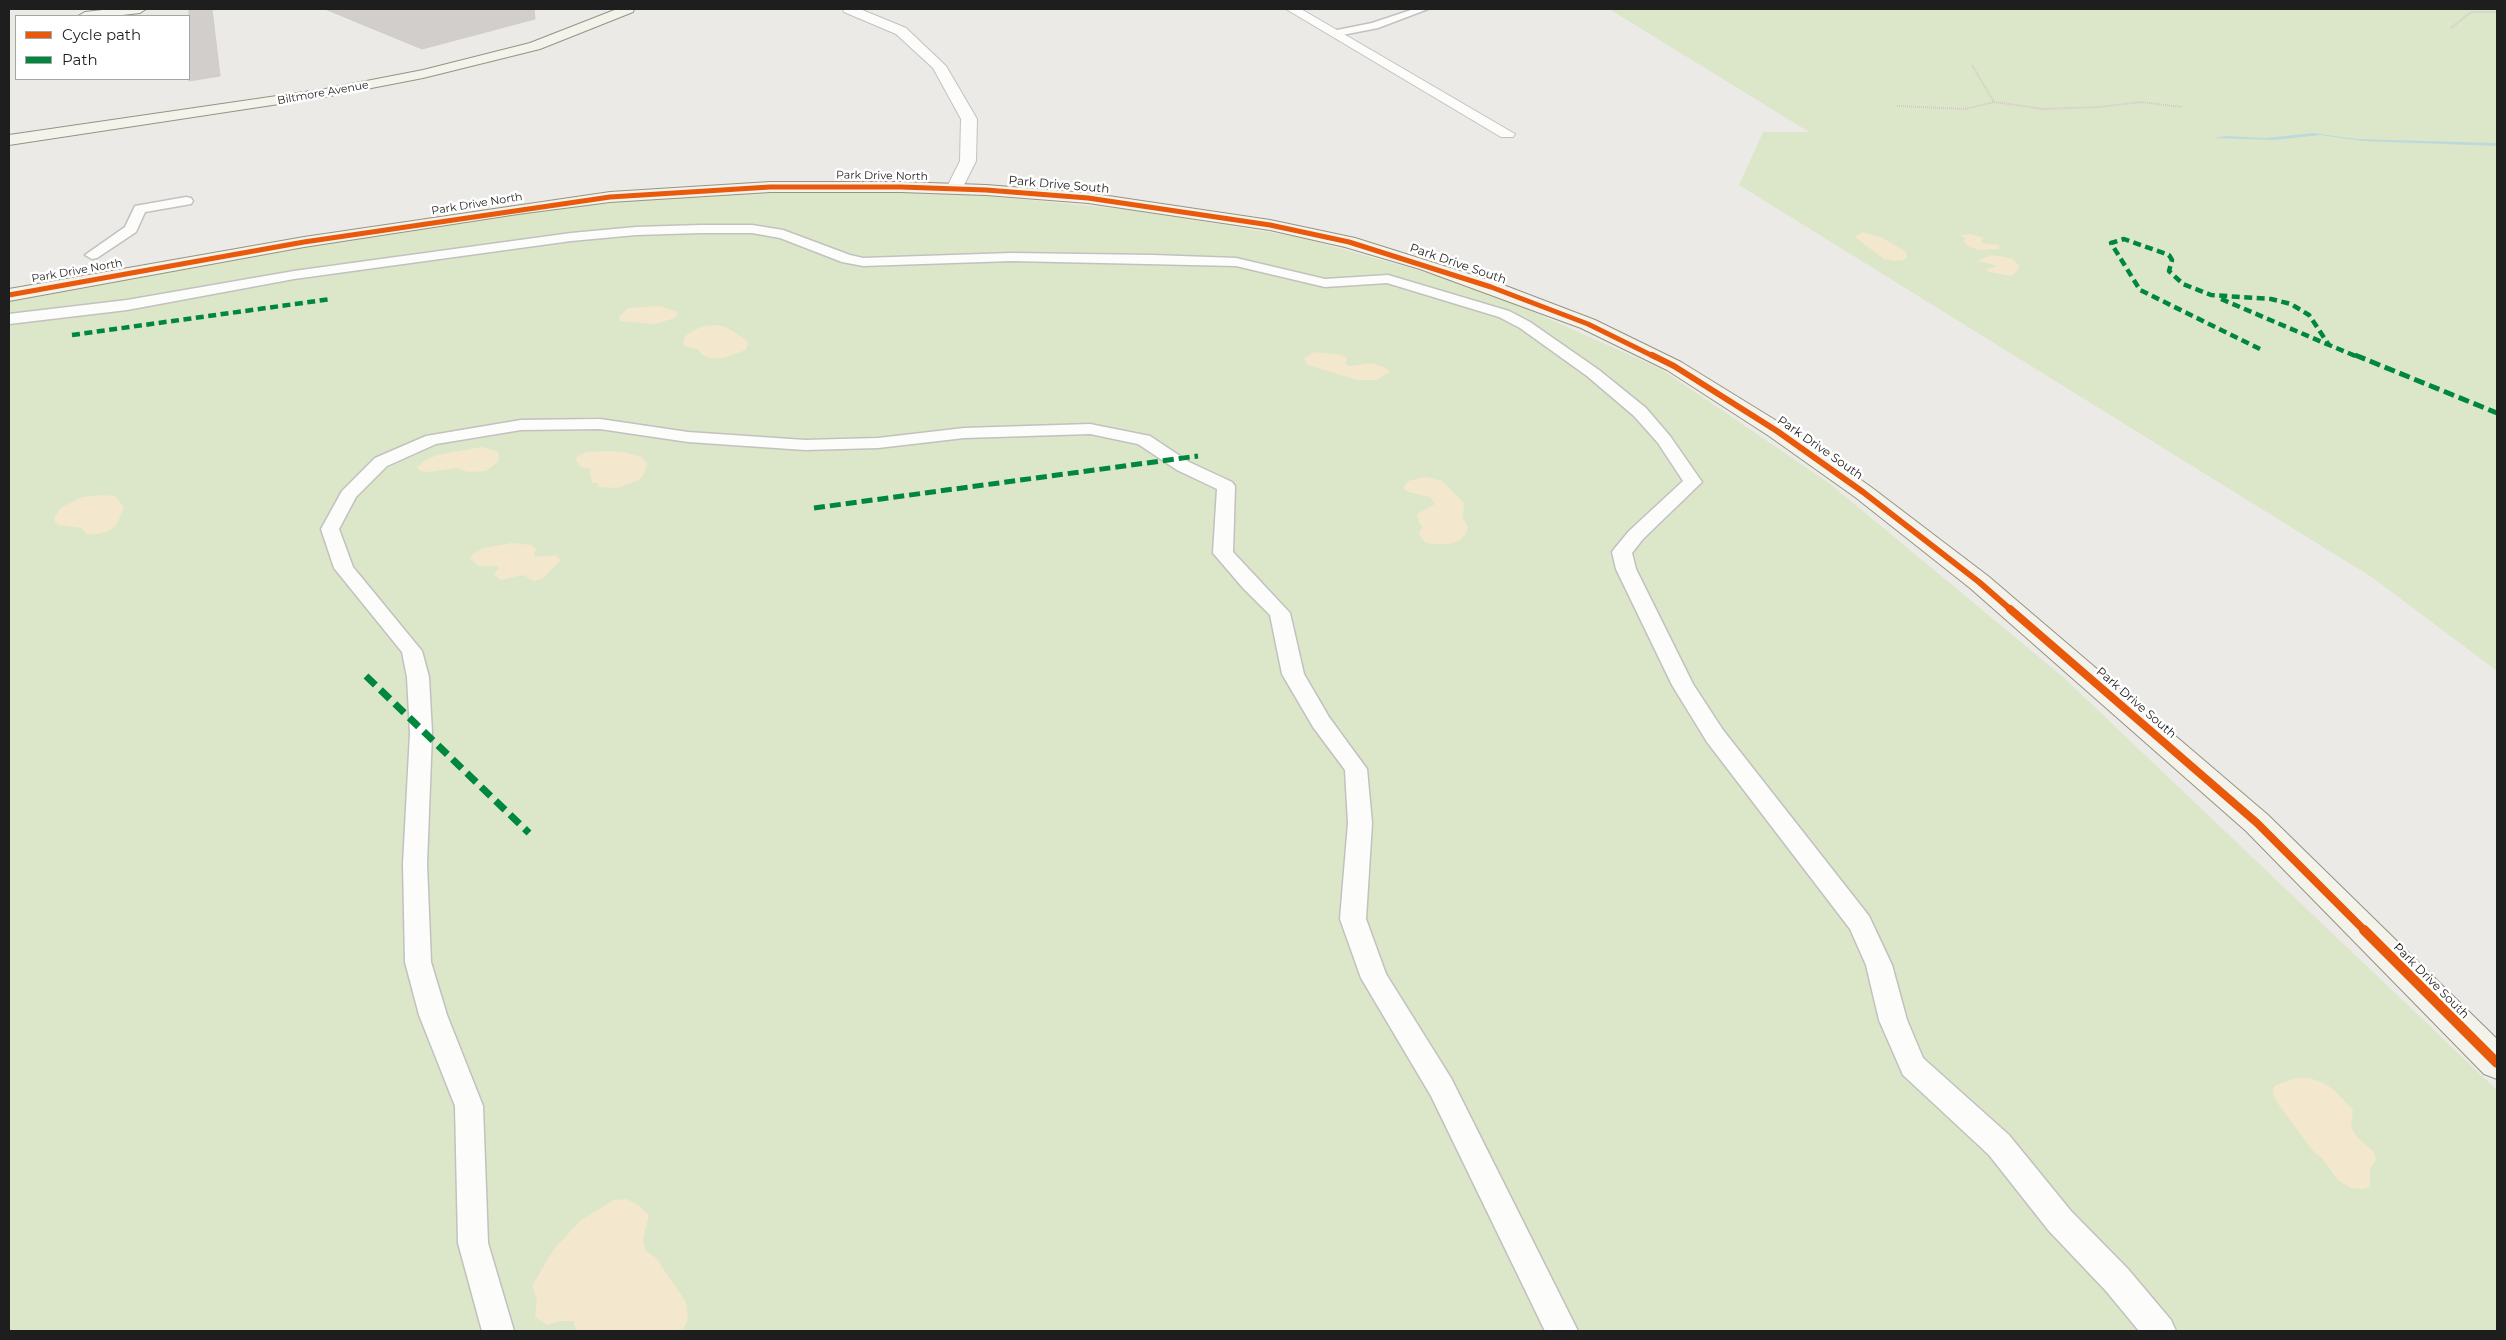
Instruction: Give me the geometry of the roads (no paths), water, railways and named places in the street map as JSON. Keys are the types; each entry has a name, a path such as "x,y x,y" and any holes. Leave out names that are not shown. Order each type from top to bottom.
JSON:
{"street":[{"path":"93,15 140,9"},
{"name":"Biltmore Avenue","path":"9,140 325,94 424,74 535,46 628,9"},
{"path":"849,9 901,31 939,66 969,119 968,161 954,189"},
{"path":"1292,9 1339,34 1508,134"},
{"name":"Park Drive North","path":"9,295 304,242 518,209 610,197 770,187 954,189"},
{"name":"Park Drive South","path":"954,189 1088,198 1270,225 1350,242 1491,286 1588,324 1674,366 1784,436 1863,492 1979,582 2257,822 2497,1063"}],"lane":[{"path":"1339,34 1374,26 1423,9"},
{"path":"92,255 131,229 140,209 186,201"},
{"path":"9,319 126,305 266,279 571,237 636,231 700,229 752,229 783,234 847,259 863,262 1021,257 1153,258 1236,262 1325,283 1364,279 1388,279 1504,314 1525,325 1593,373 1640,412 1664,440 1693,482 1636,535 1622,552 1626,569 1683,685 1715,736 1860,923 1879,965 1893,1020 1913,1066 1999,1145 2060,1221 2117,1280 2160,1331"},
{"path":"498,1331 473,1243 469,1106 433,1015 418,962 415,864 421,733 418,677 412,652 344,568 330,529 348,495 380,462 432,440 521,425 600,424 688,437 805,445 878,443 964,432 1090,429 1144,440 1183,466 1226,486 1223,553 1250,584 1280,613 1293,674 1321,722 1356,769 1360,823 1353,919 1374,978 1441,1087 1562,1331"}],"water":[{"path":"2313,133 2357,139 2497,143 2497,146 2363,141 2320,135 2275,140 2214,138 2225,136 2265,138"}]}
